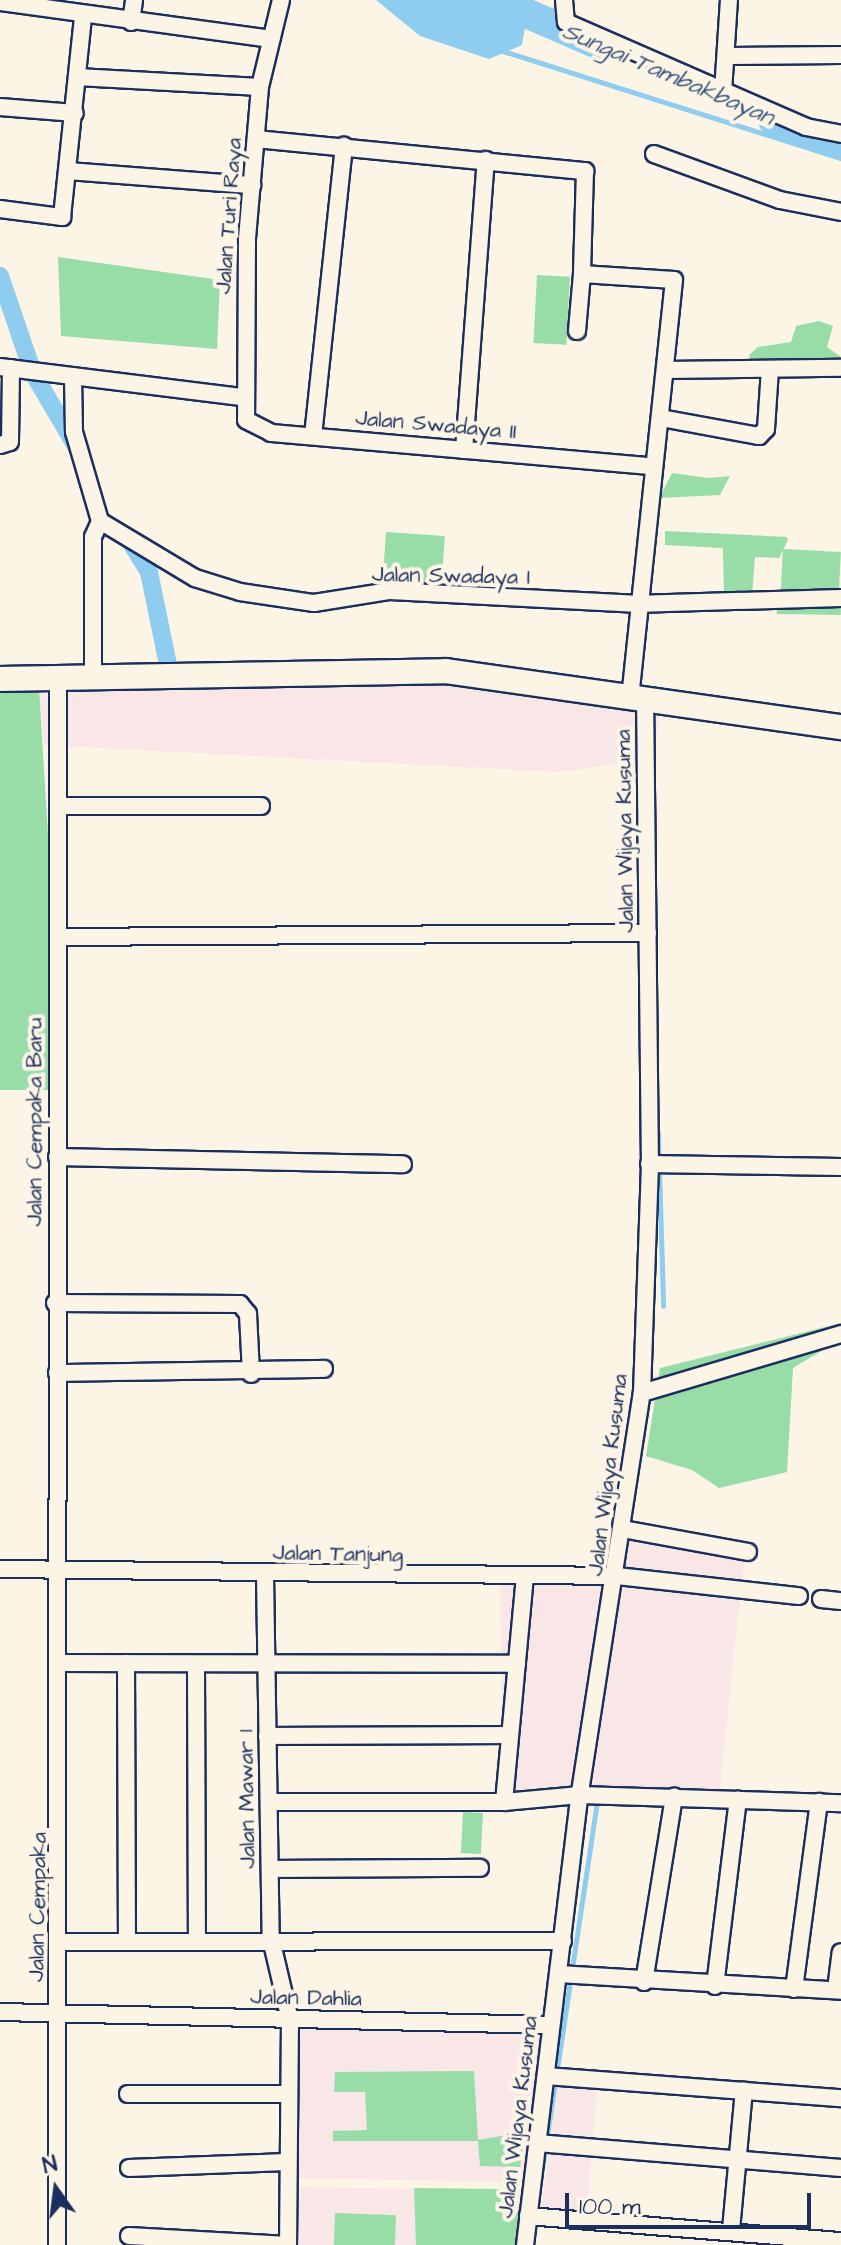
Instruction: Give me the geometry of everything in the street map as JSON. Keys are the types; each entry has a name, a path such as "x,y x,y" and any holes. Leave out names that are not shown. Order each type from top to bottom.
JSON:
{"street":[{"path":"131,22 134,0"},
{"name":"Jalan Turi Raya","path":"241,397 260,87 281,0"},
{"path":"564,0 566,22 723,92 841,134"},
{"path":"723,92 729,56 729,0"},
{"path":"1,5 83,18 271,39"},
{"path":"0,209 62,217 83,18"},
{"path":"729,56 841,55"},
{"path":"77,77 260,87"},
{"path":"0,107 75,113"},
{"path":"256,139 585,171 577,331"},
{"path":"313,436 344,146"},
{"path":"654,154 780,200 841,212"},
{"path":"464,450 486,160"},
{"path":"68,171 252,185"},
{"name":"Jalan Wijaya Kusuma","path":"525,2245 552,2076 551,2025 565,1975 563,1941 580,1795 617,1576 642,1393 649,1164 648,933 635,604 651,466 661,418 671,276 582,274"},
{"path":"0,445 10,442 9,368 241,397"},
{"path":"665,370 841,368"},
{"path":"661,418 759,436 766,429 770,369"},
{"path":"73,376 74,432 100,521 93,537 93,674"},
{"name":"Jalan Swadaya II","path":"241,397 254,429 651,466"},
{"name":"Jalan Swadaya I","path":"100,521 195,578 240,592 314,603 390,591 635,604 841,598"},
{"path":"0,679 93,674 446,671 638,703 841,727"},
{"name":"Jalan Cempaka Baru","path":"58,675 55,1303 58,1569"},
{"path":"58,806 261,806"},
{"path":"58,937 648,933"},
{"path":"57,1157 403,1164"},
{"path":"649,1164 841,1167"},
{"path":"55,1303 240,1304 248,1314 251,1374"},
{"path":"642,1393 841,1334"},
{"path":"57,1373 251,1374 324,1369"},
{"path":"623,1529 748,1552"},
{"name":"Jalan Tanjung","path":"0,1569 265,1575 617,1576 799,1596"},
{"name":"Jalan Cempaka","path":"57,2245 58,1569"},
{"name":"Jalan Mawar 1","path":"265,1575 271,1939 290,2020 288,2245"},
{"path":"504,1802 525,1577"},
{"path":"821,1599 841,1601"},
{"path":"58,1663 196,1666 517,1664"},
{"path":"126,1663 127,1940"},
{"path":"196,1666 197,1939"},
{"path":"267,1736 510,1735"},
{"path":"269,1802 504,1802 580,1795 841,1803"},
{"path":"644,1982 674,1796"},
{"path":"715,1986 738,1799"},
{"path":"794,1989 819,1802"},
{"path":"270,1869 480,1868"},
{"path":"58,1942 197,1939 563,1941"},
{"path":"565,1975 715,1986 838,1990 841,1952"},
{"name":"Jalan Dahlia","path":"0,2012 551,2025"},
{"path":"552,2076 841,2098"},
{"path":"731,2230 744,2091"},
{"path":"128,2094 289,2094"},
{"path":"543,2143 738,2156 841,2168"},
{"path":"129,2168 287,2162"},
{"path":"528,2216 710,2236 731,2230 771,2239 841,2241"},
{"path":"129,2236 288,2245"}],"shaded area":[{"path":"243,668 662,698 653,759 556,772 44,745 39,687"},
{"path":"632,1530 745,1550 719,1797 585,1786 503,1793 500,1580 622,1577"},
{"path":"294,2024 542,2028 539,2182 291,2178"},
{"path":"559,2077 598,2080 586,2220 540,2216"},
{"path":"300,2187 521,2191 520,2245 299,2245"}],"green space":[{"path":"58,257 220,280 217,349 61,336"},
{"path":"537,275 570,277 566,345 533,343"},
{"path":"819,321 833,326 827,347 841,357 841,371 751,367 749,355 758,347 791,342 796,326"},
{"path":"672,473 709,478 730,476 720,495 659,498"},
{"path":"665,531 787,537 788,540 779,558 755,557 752,596 724,596 723,548 665,545"},
{"path":"386,532 445,536 441,587 382,583"},
{"path":"783,549 841,552 839,598 781,595"},
{"path":"777,600 841,601 841,615 777,614"},
{"path":"0,686 39,687 54,933 53,1090 0,1090"},
{"path":"841,1323 841,1339 793,1368 787,1472 719,1488 692,1470 646,1456 660,1368"},
{"path":"463,1812 483,1813 481,1854 461,1853"},
{"path":"474,2071 478,2140 525,2132 520,2167 480,2166 478,2141 333,2141 333,2131 367,2130 365,2092 334,2092 335,2072"},
{"path":"414,2188 504,2189 502,2211 519,2213 516,2245 416,2245"},
{"path":"335,2213 396,2215 395,2245 334,2245"}],"water":[{"path":"376,0 530,0 522,45 489,59 420,36"}],"waterway":[{"name":"Sungai Tambakbayan","path":"496,0 597,44"},
{"path":"500,50 841,158"},
{"name":"Sungai Tambakbayan","path":"773,120 841,143"},
{"path":"0,276 33,373 77,448"},
{"path":"126,535 149,572 170,674"},
{"path":"658,1133 663,1306"},
{"path":"538,2196 597,1800"}]}
